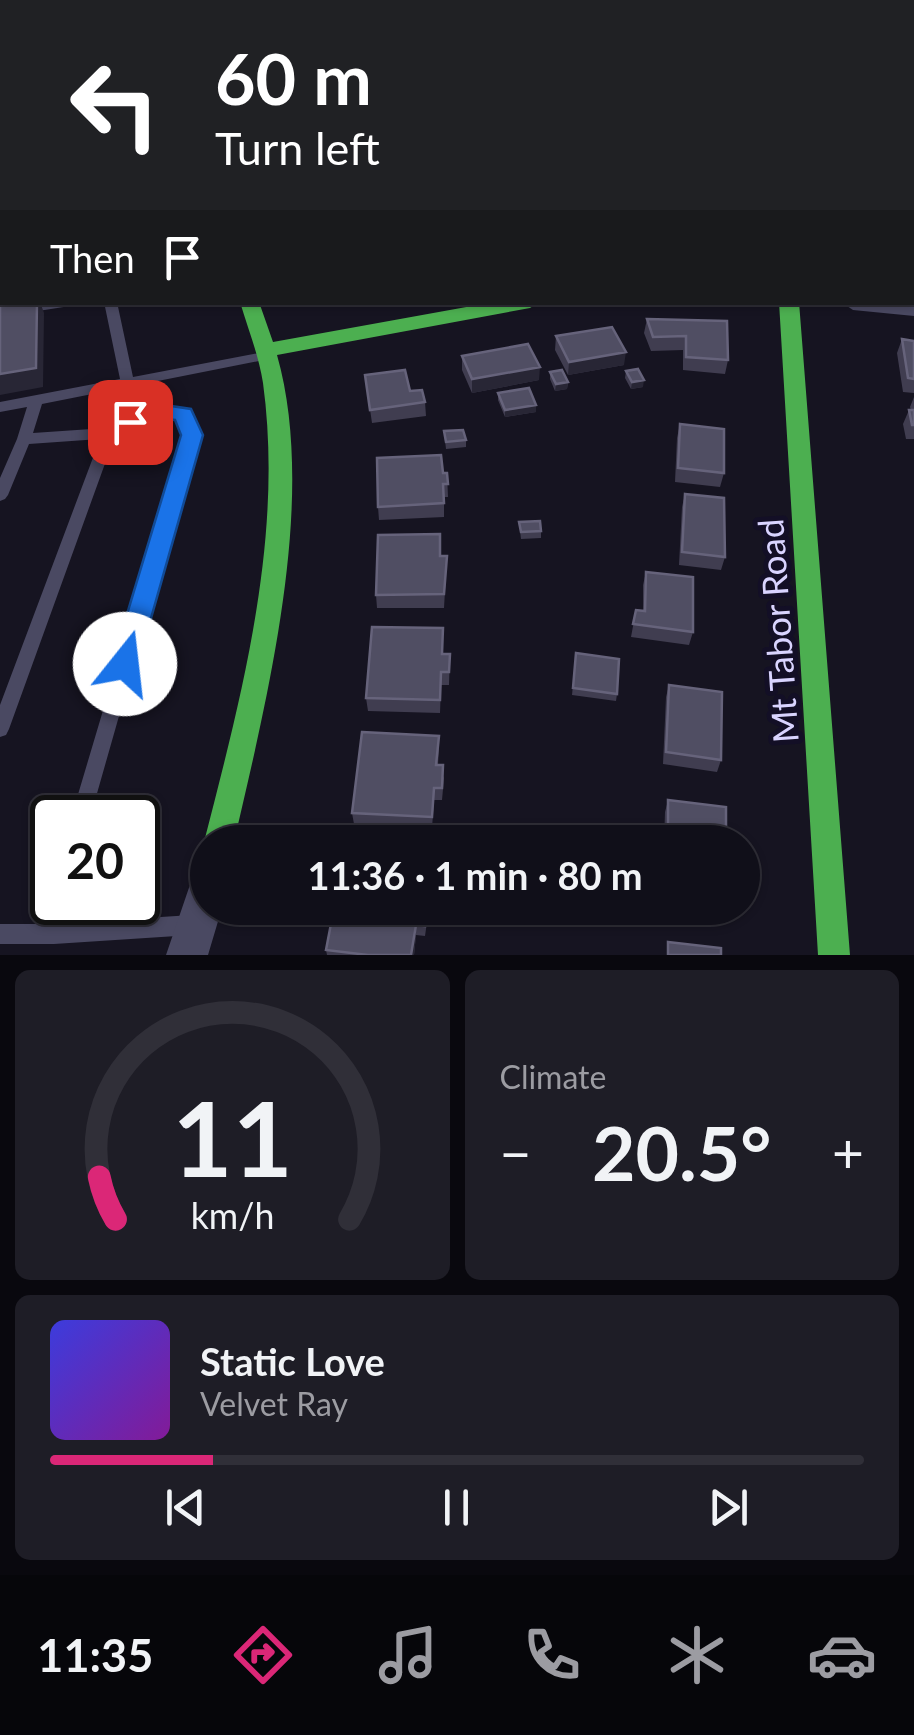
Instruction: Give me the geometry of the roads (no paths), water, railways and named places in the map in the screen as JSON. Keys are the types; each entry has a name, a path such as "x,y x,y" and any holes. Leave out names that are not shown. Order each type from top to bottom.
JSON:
{"street":[{"path":"223,825 248,709 271,560 277,488 276,396 250,305"},
{"path":"266,353 514,305"},
{"name":"Mt Tabor Road","path":"789,305 834,955"},
{"path":"884,305 914,308"}],"lane":[{"path":"0,313 51,305"},
{"path":"111,305 127,382"},
{"path":"0,407 266,353"},
{"path":"0,495 8,458 24,439 36,400"},
{"path":"24,439 109,433 151,410 183,414 192,435 87,795"},
{"path":"0,729 109,433"},
{"path":"0,934 54,934 190,923"},
{"path":"54,934 56,925"}]}
